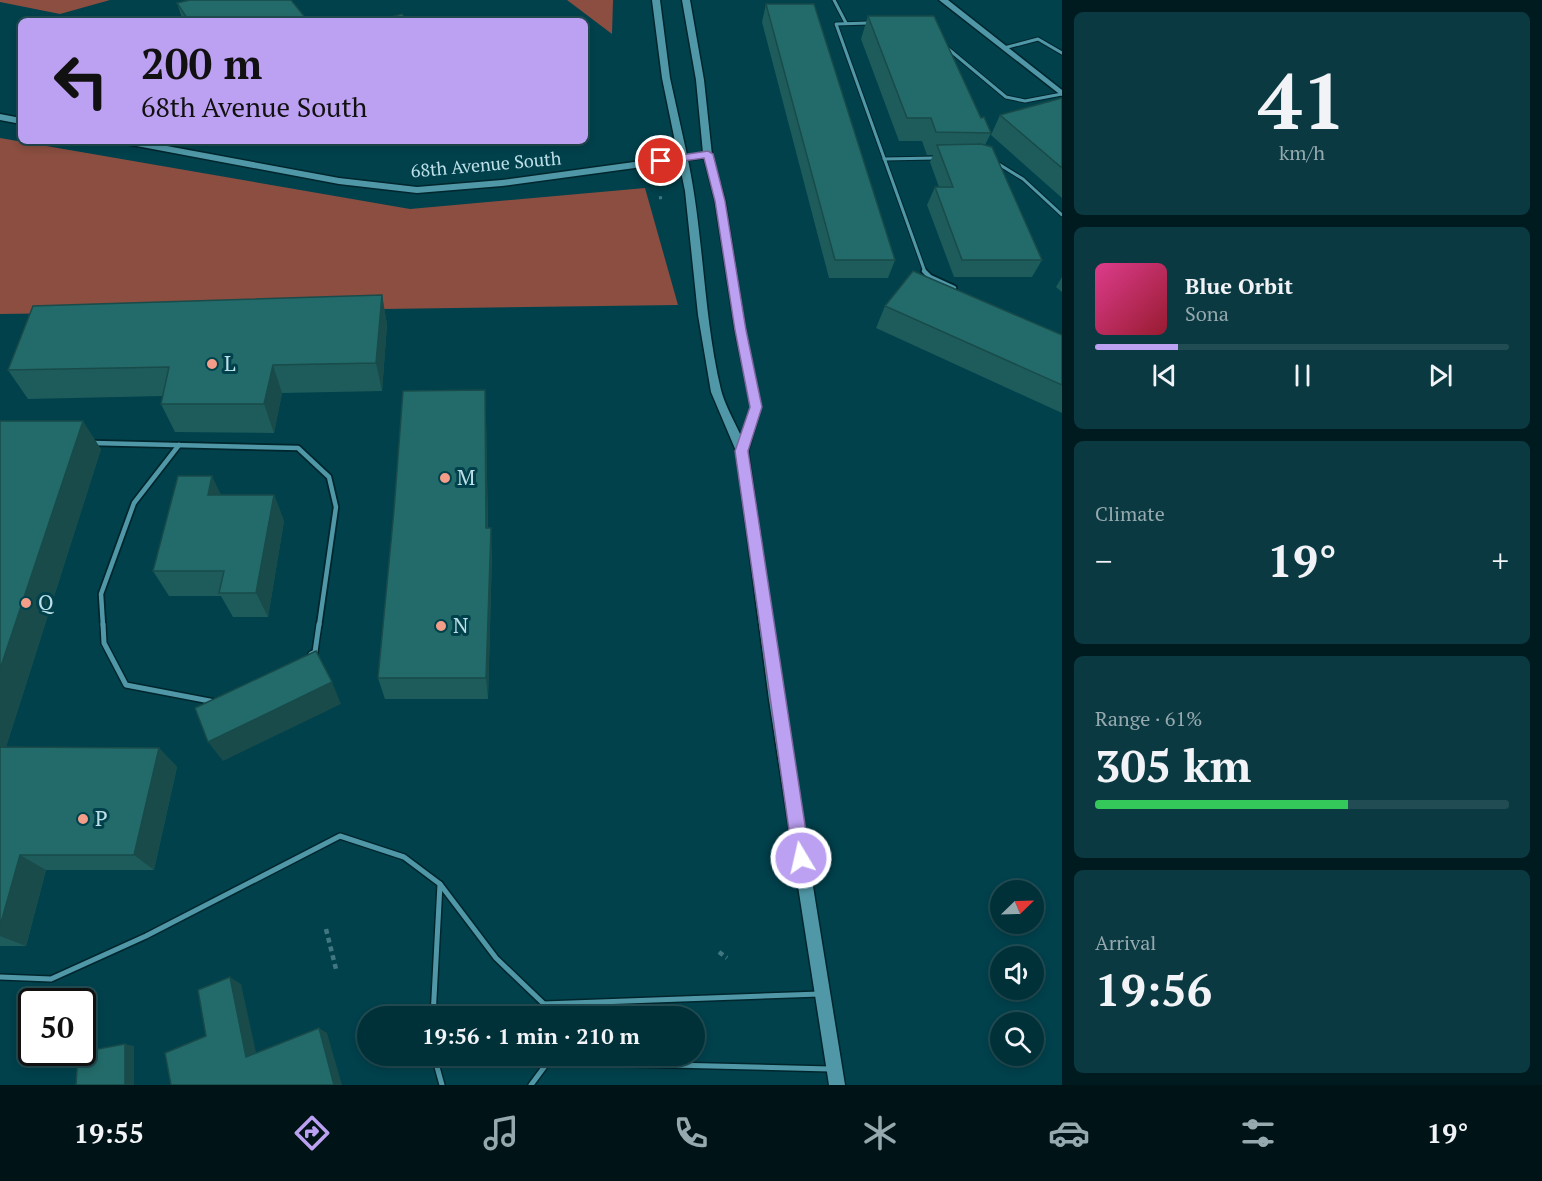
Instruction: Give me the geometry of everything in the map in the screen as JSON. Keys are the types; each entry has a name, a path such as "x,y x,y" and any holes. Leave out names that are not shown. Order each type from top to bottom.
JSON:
{"main road":[{"path":"656,0 666,78 690,191 703,315 716,392 742,451 776,700 837,1085"},
{"path":"686,0 700,81 708,154 720,201 740,330 756,407 742,451"},
{"path":"943,0 1062,94"},
{"path":"0,117 18,120"},
{"name":"68th Avenue South","path":"142,144 339,181 417,190 502,183 708,154"}],"lane":[{"path":"834,0 846,23"},
{"path":"876,22 836,24 923,270 930,277 960,291"},
{"path":"1005,48 1038,39 1062,53"},
{"path":"941,43 1006,97 1025,101 1062,94"},
{"path":"884,159 940,158"},
{"path":"989,160 1007,167 1062,215"},
{"path":"86,442 298,448 329,477 336,507 315,652 305,658"},
{"path":"179,445 134,503 101,594 104,643 126,685 218,702"},
{"path":"0,977 51,979 146,936 340,836 404,857 440,884 496,958 544,1004 823,994"},
{"path":"434,1006 440,884"},
{"path":"705,1064 835,1069"},
{"path":"437,1066 442,1085"},
{"path":"531,1085 543,1066"}],"path":[{"path":"659,198 664,197"},
{"path":"326,929 336,969"},
{"path":"719,952 727,958"}],"shaded area":[{"path":"0,0 110,0 60,14 0,2"},
{"path":"567,0 613,0 612,34"},
{"path":"0,138 18,141 18,144 35,144 410,209 645,188 678,305 0,314"}],"building":[{"path":"190,0 291,0 306,18 187,18 177,3"},
{"path":"766,4 814,4 895,260 835,260"},
{"path":"402,14 405,18 388,18"},
{"path":"868,16 934,16 981,118 984,117 991,133 936,132 931,118 907,118"},
{"path":"1062,98 1062,168 1000,115"},
{"path":"981,144 992,147 1042,260 962,260 935,187 953,187 937,145"},
{"path":"913,271 1062,335 1062,385 885,306"},
{"path":"382,295 376,363 273,365 264,404 161,404 169,367 8,370 33,306"},
{"path":"485,390 486,528 491,528 486,678 378,678 403,391"},
{"path":"0,421 83,421 0,669"},
{"path":"178,476 212,476 208,495 274,495 256,593 219,593 224,571 153,571"},
{"path":"316,651 332,682 208,742 195,708"},
{"name":"P","path":"0,747 159,748 134,855 20,855 0,926"},
{"path":"230,977 246,1057 319,1028 334,1085 171,1085 165,1053 206,1036 198,990"},
{"path":"125,1044 125,1085 76,1085 77,1066 96,1066 96,1049"}],"place":[{"name":"L","path":"212,364"},
{"name":"M","path":"445,478"},
{"name":"Q","path":"26,603"},
{"name":"N","path":"441,626"},
{"name":"P","path":"83,819"}],"route":[{"path":"661,161 708,154 720,201 740,330 756,407 742,451 776,700 801,858"}]}
